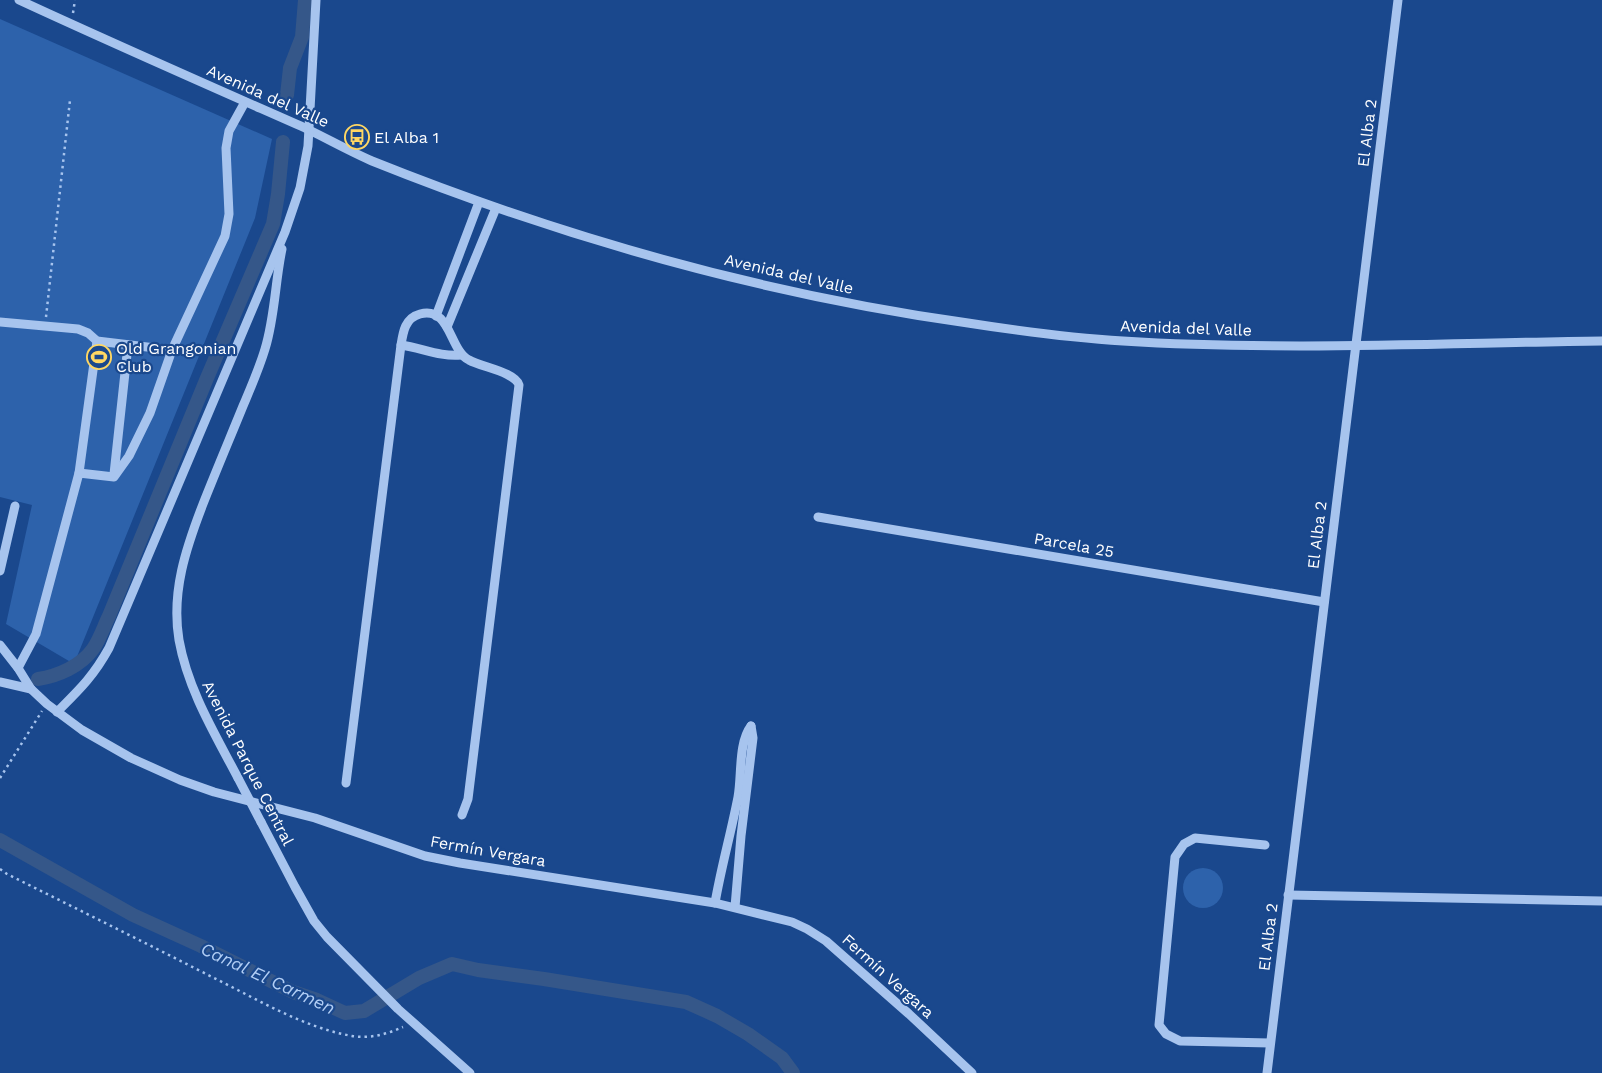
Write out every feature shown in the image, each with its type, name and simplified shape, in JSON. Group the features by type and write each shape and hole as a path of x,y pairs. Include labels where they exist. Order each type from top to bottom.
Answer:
{"street":[{"name":"Avenida del Valle","path":"19,0 309,130 367,159 496,208 668,262 830,300 931,318 1122,341 1234,346 1602,340"},
{"path":"57,712 97,670 108,648 286,232 303,176 309,130 316,0"},
{"name":"El Alba 2","path":"1266,1073 1398,0"},
{"path":"114,477 128,456 150,413 172,350 225,236 230,214 226,148 229,131 245,102"},
{"path":"436,316 480,202"},
{"path":"447,327 496,208"},
{"name":"Avenida Parque Central","path":"286,232 280,259 274,312 265,350 194,530 181,571 177,610 179,639 189,679 197,699 314,921 326,937 377,989 470,1073"},
{"path":"346,783 401,345 404,330 409,320 422,314 436,316 441,319 462,356"},
{"path":"0,322 78,329 88,333 98,341 172,350"},
{"path":"18,668 36,634 79,473 98,341"},
{"path":"114,477 128,344"},
{"path":"401,345 442,355 462,356 512,377 519,385 468,798 462,815"},
{"path":"79,473 114,477"},
{"path":"0,571 2,550 15,506"},
{"name":"Parcela 25","path":"818,517 1324,602"},
{"name":"Fermín Vergara","path":"0,645 31,689 57,712 108,746 180,780 214,792 315,818 425,856 735,907 792,922 808,929 826,941 909,1014 972,1073"},
{"path":"0,682 31,689"},
{"path":"715,904 738,795 744,740 751,726 753,738 741,836 735,907"},
{"path":"1265,845 1195,838 1184,844 1176,857 1159,1024 1166,1034 1180,1040 1270,1043"},
{"path":"1288,895 1602,901"}],"path":[{"path":"45,326 70,100"},
{"path":"0,778 47,704"},
{"path":"0,869 271,1006 317,1026 336,1032 368,1037 384,1035 412,1022"}],"shaded area":[{"name":"Old Grangonian Club","path":"0,19 272,139 255,218 74,664 6,624 32,505 0,497"},
{"path":"1203,868 1217,874 1223,888 1217,902 1203,908 1189,902 1183,888 1189,874"}],"waterway":[{"path":"287,95 290,68 302,37 305,0"},
{"path":"38,679 61,673 76,665 88,655 100,637 273,224 283,142"},
{"name":"Canal El Carmen","path":"0,840 133,915 201,946 293,992 317,1000 345,1013 364,1011 419,978 452,964 478,970 686,1002 717,1016 748,1034 782,1058 793,1073"}],"place":[{"name":"El Alba 1","path":"357,137"},
{"name":"Old Grangonian Club","path":"99,357"}]}
